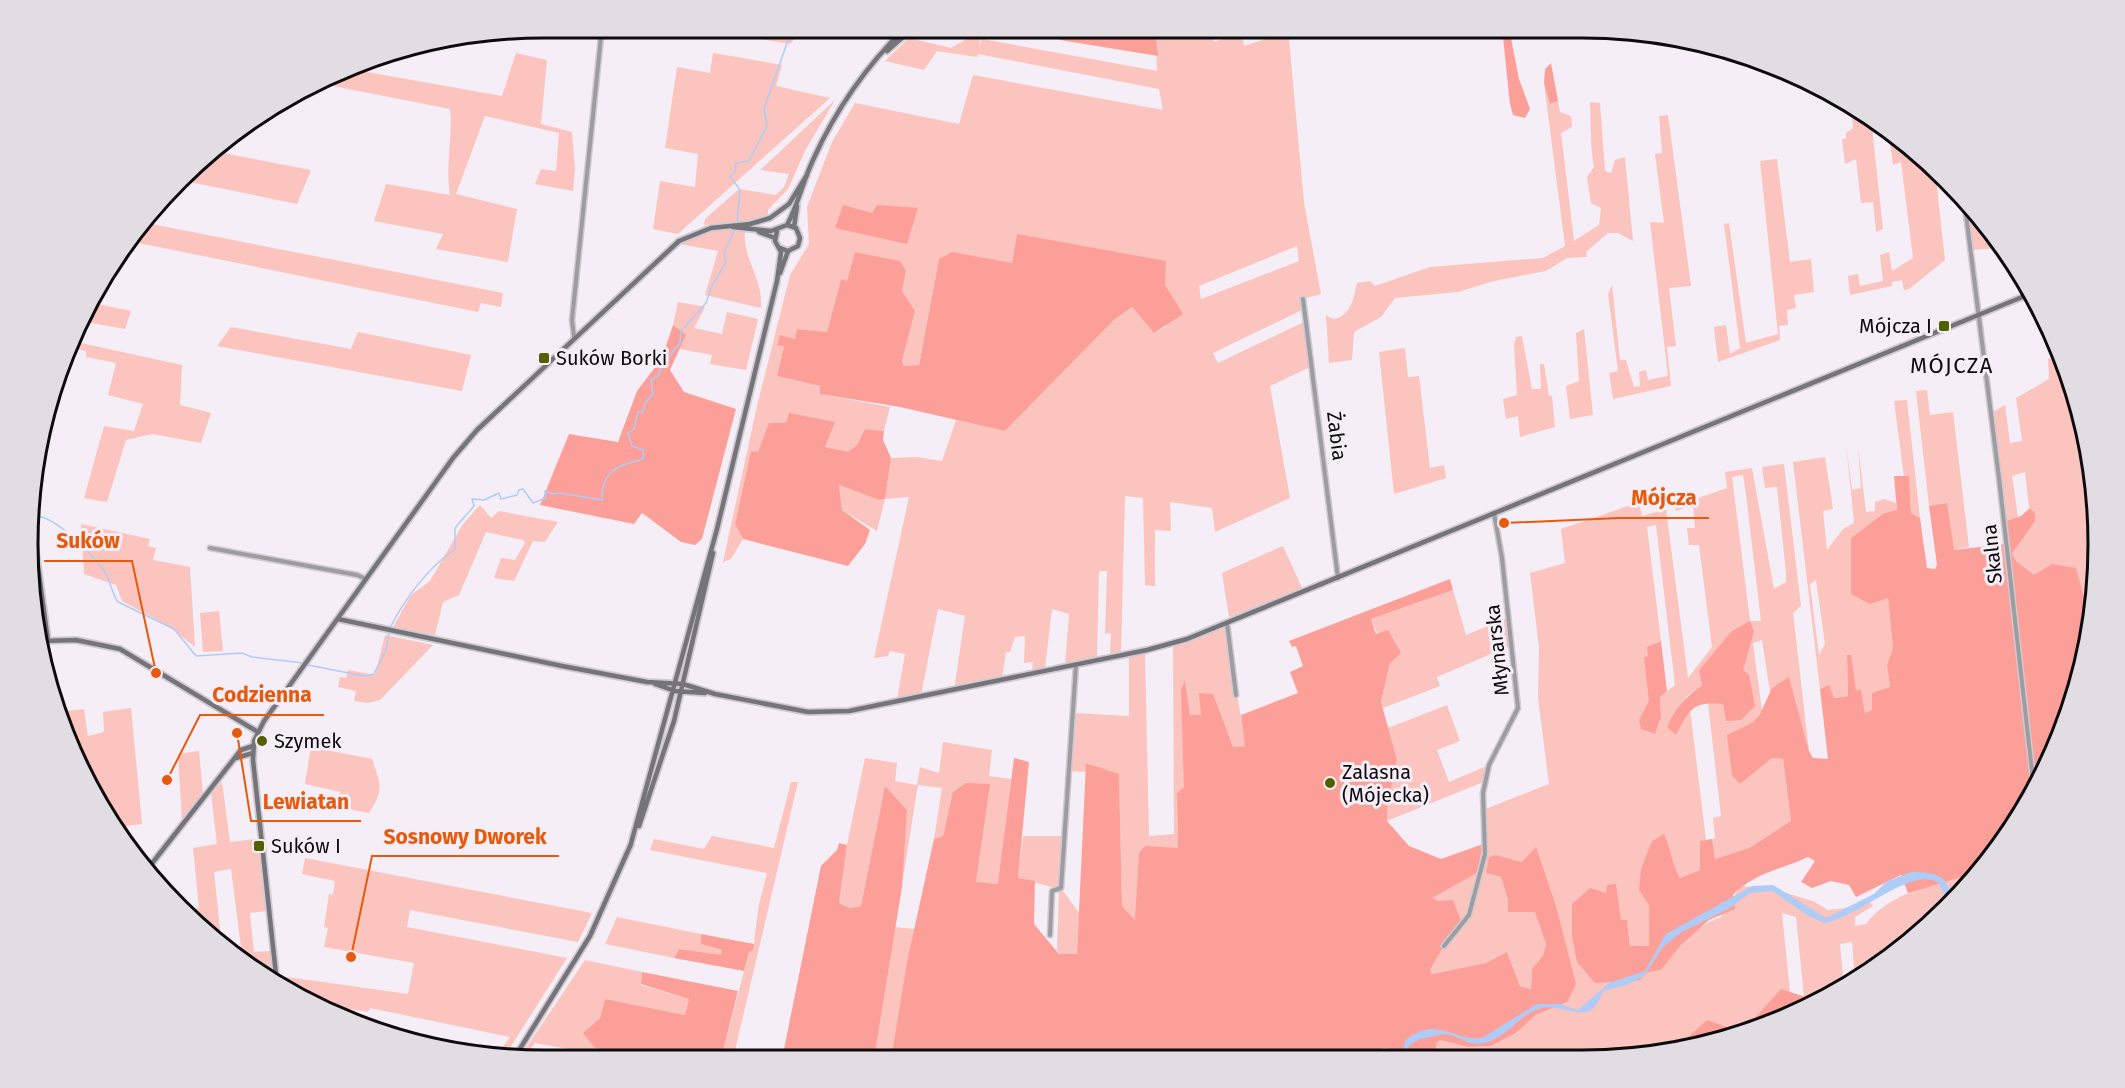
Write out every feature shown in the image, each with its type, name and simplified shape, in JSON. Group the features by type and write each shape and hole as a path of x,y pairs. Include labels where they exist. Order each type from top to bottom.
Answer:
{"street":[{"path":"574,337 572,320 601,38"},
{"path":"736,226 762,221 781,212 789,204 807,175 838,112 897,38"},
{"path":"881,57 902,38"},
{"path":"276,973 253,753 258,732 464,444 574,337 679,241 708,229 723,226 777,231 787,225 807,175"},
{"path":"794,226 800,194"},
{"name":"Skalna","path":"1966,215 2032,773"},
{"path":"780,248 788,250 796,248 800,241 800,233 794,226 787,225"},
{"path":"754,229 775,238 780,248 777,281"},
{"path":"775,238 777,231"},
{"path":"520,1049 590,936 654,788 683,684 717,530 777,281 788,250"},
{"path":"338,619 389,632 647,682 675,691 713,694 808,712 843,712 1163,647 1338,578 2023,297"},
{"name":"Żabia","path":"1303,299 1338,578"},
{"name":"Młynarska","path":"1444,946 1470,909 1485,854 1483,793 1489,765 1518,708 1503,570 1494,513"},
{"path":"630,847 675,691 717,530"},
{"path":"210,548 357,575 366,579"},
{"path":"41,594 44,621"},
{"path":"1226,622 1236,694"},
{"path":"47,641 76,640 120,649 258,732"},
{"path":"1050,935 1052,891 1061,888 1076,665"},
{"path":"647,682 683,684 713,694"},
{"path":"152,864 241,750 253,746"},
{"path":"236,758 253,753"}],"shaded area":[{"path":"755,38 795,38 790,44"},
{"path":"909,38 951,48 965,38 980,38 979,47 982,39 1157,71 1156,38 1213,38 1214,42 1225,38 1243,38 1244,46 1269,38 1289,38 1304,203 1321,294 1303,299 1304,309 1213,353 1218,363 1306,321 1312,366 1270,386 1290,498 1215,532 1212,508 1170,502 1171,531 1155,530 1155,586 1145,585 1143,498 1125,496 1121,653 1110,654 1111,633 1105,634 1107,571 1099,571 1097,658 1065,665 1069,614 1052,609 1045,668 1032,671 1033,662 1024,663 1025,636 1015,637 1010,652 1006,652 1002,678 954,690 965,616 938,609 921,695 897,699 905,654 890,651 888,656 874,658 909,497 885,499 891,458 917,457 942,461 956,420 1005,431 1114,320 1132,307 1154,333 1167,326 1017,234 1012,263 939,259 919,365 904,366 902,361 915,311 902,291 906,271 899,261 855,252 847,281 841,279 827,332 797,329 796,339 784,346 777,376 820,386 820,394 890,407 884,431 865,429 857,445 849,453 825,447 834,422 786,423 758,453 751,451 735,524 743,539 731,559 723,562 757,406 790,275 809,244 807,207 832,142 855,103 959,124 973,75 1163,110 1159,89 978,54 977,57 937,51 924,70 885,61","holes":["1297,246 1299,261 1201,299 1199,286"]},
{"path":"1057,38 1156,38 1158,56"},
{"path":"1503,38 1511,38 1519,79 1530,109 1525,118 1513,115"},
{"path":"516,53 547,60 541,124 572,132 575,169 573,191 535,184 541,169 556,171 559,133 485,116 456,194 517,209 508,262 436,249 443,234 374,221 386,184 450,195 448,173 450,109 330,85 362,71 502,96"},
{"path":"713,53 782,65 776,86 830,98 678,234 653,229 660,181 695,187 698,154 665,148 677,67 710,73"},
{"path":"1551,63 1558,101 1550,104 1544,83 1545,69"},
{"path":"1544,83 1550,103 1558,101 1560,112 1571,116 1572,127 1561,133 1574,241 1599,225 1601,208 1591,203 1587,177 1594,167 1590,102 1600,103 1605,171 1611,173 1615,160 1625,157 1633,241 1618,233 1608,233 1586,252 1587,257 1567,258 1546,271 1494,281 1458,292 1395,298 1381,317 1354,332 1352,360 1329,363 1326,315 1333,319 1348,310 1357,283 1370,281 1375,286 1430,267 1543,258 1565,246"},
{"path":"835,100 806,149 788,189 768,210 768,217 753,221 704,225 705,219 739,189 776,195 784,187 789,174 760,170"},
{"path":"1668,115 1691,286 1669,288 1676,346 1667,347 1671,386 1613,399 1609,373 1618,371 1608,294 1612,285 1620,360 1626,360 1634,387 1640,386 1639,372 1646,370 1648,380 1668,376 1650,222 1664,223 1655,154 1662,153 1659,116"},
{"path":"1852,117 1872,130 1883,229 1876,232 1873,202 1861,203 1856,159 1845,164 1842,139 1846,139 1846,133 1853,128"},
{"path":"1890,143 1937,184 1945,260 1909,289 1904,290 1902,280 1892,282 1892,286 1850,295 1848,276 1858,274 1860,286 1883,281 1880,255 1889,252 1892,271 1913,258 1901,162 1893,165"},
{"path":"223,153 311,170 297,204 190,182"},
{"path":"1777,159 1790,262 1811,259 1814,292 1794,295 1796,308 1787,310 1788,325 1779,326 1780,340 1718,362 1714,327 1726,325 1730,354 1740,348 1724,224 1729,223 1746,343 1778,334 1760,161"},
{"path":"843,205 872,213 877,205 918,208 907,244 835,228"},
{"path":"1966,215 1992,249 1970,250"},
{"path":"152,224 503,293 501,307 481,303 478,312 137,243"},
{"path":"711,230 745,231 747,250 759,288 761,308 705,295 718,251 680,244"},
{"path":"1017,234 1166,261 1165,285 1183,314 1154,333 1132,307 1114,320 1005,431 900,407 820,394 820,386 777,376 784,346 777,345 780,335 795,339 797,329 827,332 841,279 847,281 855,252 900,261 906,271 902,291 915,311 902,361 904,366 919,365 939,259 952,252 1012,263"},
{"path":"678,302 705,307 694,328 722,334 727,312 758,319 746,370 710,364 712,355 680,349 685,335 673,325"},
{"path":"98,304 131,311 125,329 89,323"},
{"path":"673,325 686,335 670,370 684,392 736,409 702,539 695,545 681,542 642,513 634,524 540,505 569,434 618,442 637,391 662,358"},
{"path":"231,327 351,349 358,332 471,355 462,391 217,346"},
{"path":"1584,329 1593,415 1570,419 1566,386 1579,381 1576,333"},
{"path":"1522,336 1532,389 1541,389 1540,364 1544,364 1549,396 1552,396 1555,427 1520,437 1518,416 1506,419 1503,399 1517,395 1514,345 1516,337"},
{"path":"79,343 182,365 180,405 211,413 201,443 152,434 126,440 107,502 84,498 104,426 134,431 143,404 108,395 116,363 86,357 86,351 77,349"},
{"path":"1405,348 1408,377 1419,376 1430,468 1444,465 1446,478 1394,494 1379,352"},
{"path":"2052,358 2061,381 2078,445 2083,478 2088,544 2083,610 2077,648 2034,576 2017,562 2012,554 2035,521 2035,513 2029,507 2025,472 2012,476 2018,517 2006,521 1993,412 2005,405 2010,443 2022,441 2016,398 2049,379 2048,359"},
{"path":"1927,390 1930,415 1953,412 1969,547 1953,550 1947,503 1929,506 1916,391"},
{"path":"1907,400 1920,518 1911,513 1909,477 1904,477 1894,401"},
{"path":"789,413 835,422 825,447 848,452 857,445 865,429 884,431 883,440 891,458 885,499 879,500 839,485 842,510 870,530 865,544 848,566 743,539 735,524 751,451 758,452 769,423 786,423"},
{"path":"1846,443 1852,490 1861,488 1858,446 1866,512 1875,511 1875,502 1884,499 1896,503 1897,510 1884,513 1851,538 1851,594 1888,598 1893,648 1887,665 1890,687 1872,710 1865,713 1861,690 1856,690 1847,656 1848,696 1834,698 1824,687 1820,689 1793,462 1825,457 1833,509 1823,511 1827,550 1843,529 1854,523","holes":["1816,580 1825,644 1819,655 1810,584"]},
{"path":"1784,464 1801,606 1793,613 1809,751 1789,678 1772,688 1770,692 1762,640 1753,643 1762,711 1752,723 1772,758 1783,759 1791,821 1749,848 1715,859 1712,839 1715,838 1713,818 1721,816 1708,703 1723,704 1726,721 1754,632 1714,653 1699,670 1702,685 1686,697 1668,727 1676,735 1690,709 1706,840 1700,841 1700,870 1680,878 1664,835 1652,841 1649,946 1630,946 1627,921 1621,920 1607,885 1607,893 1572,904 1648,972 1661,970 1694,932 1720,918 1741,886 1773,889 1813,901 1828,910 1847,908 1868,900 1873,906 1855,917 1855,926 1866,924 1876,913 1902,896 1932,884 1964,876 1915,925 1854,970 1852,942 1840,944 1843,977 1806,998 1804,997 1796,917 1782,913 1790,992 1781,990 1753,1021 1744,1024 1731,1028 1707,1021 1686,1040 1614,1049 1436,1050 1436,1044 1440,1040 1468,1047 1491,1046 1516,1033 1536,1015 1567,1002 1522,862 1496,855 1486,873 1501,877 1508,900 1536,912 1546,943 1543,955 1532,969 1531,989 1520,986 1507,952 1486,963 1432,974 1430,970 1461,921 1431,898 1477,873 1483,844 1486,842 1483,810 1549,784 1538,698 1539,648 1530,573 1565,563 1561,529 1631,505 1640,507 1642,516 1666,509 1688,678 1712,647 1699,545 1689,545 1687,528 1695,528 1693,505 1676,511 1675,506 1727,488 1725,472 1752,468 1774,589 1786,582 1786,573 1777,487 1765,488 1762,467","holes":["1743,475 1761,621 1750,621 1732,477","1656,525 1675,685 1660,697 1661,717 1644,657 1648,656 1655,643 1661,641 1647,527"]},
{"path":"1894,476 1909,476 1911,513 1920,518 1927,568 1935,569 1937,565 1929,506 1947,503 1954,550 2005,544 2006,521 2021,516 2030,508 2035,513 2035,521 2012,554 2017,562 2034,575 2052,564 2076,568 2084,598 2078,643 2061,707 2049,738 2020,797 1983,852 1963,876 1908,893 1901,875 1856,897 1849,885 1831,881 1812,888 1801,882 1815,861 1808,857 1750,881 1733,895 1735,909 1709,920 1681,945 1661,970 1648,972 1640,980 1595,983 1577,962 1572,936 1572,904 1590,888 1606,893 1607,885 1616,884 1621,920 1627,920 1630,946 1649,946 1649,905 1639,890 1641,869 1652,841 1664,834 1680,878 1700,870 1700,841 1712,839 1715,859 1749,848 1791,821 1783,759 1772,758 1740,784 1732,775 1727,735 1752,723 1760,714 1772,688 1789,677 1809,751 1813,758 1828,759 1820,689 1829,685 1834,698 1848,696 1847,655 1851,655 1856,690 1861,690 1865,713 1872,710 1872,693 1890,687 1887,665 1893,648 1888,598 1870,604 1851,594 1851,538 1884,513 1897,510"},
{"path":"839,485 879,500 885,499 877,531 842,510"},
{"path":"480,505 491,518 499,511 558,522 545,542 533,541 514,581 494,578 501,558 515,560 525,543 523,540 486,532 459,595 443,602 435,635 392,629 411,595 430,581 463,524"},
{"path":"81,524 150,539 148,546 156,548 153,560 190,567 195,647 170,627 122,601 116,585 84,574"},
{"path":"1283,546 1303,590 1229,617 1222,573"},
{"path":"1450,579 1453,590 1371,619 1376,634 1388,630 1401,653 1390,663 1381,702 1397,760 1387,806 1387,821 1409,846 1441,859 1483,844 1477,873 1432,898 1438,901 1453,900 1461,921 1430,970 1432,974 1486,963 1507,952 1520,986 1531,989 1532,969 1543,955 1546,944 1535,912 1508,912 1508,900 1501,877 1486,873 1489,857 1496,855 1522,862 1536,847 1556,906 1576,984 1567,1002 1536,1015 1516,1033 1491,1046 1468,1047 1440,1040 1436,1044 1436,1050 1388,1050 1387,1048 1375,1050 892,1050 908,957 934,839 943,836 953,792 966,783 990,784 976,882 998,884 1014,758 1029,762 1018,878 1035,881 1034,924 1059,954 1077,954 1086,763 1119,774 1122,906 1135,920 1139,853 1145,846 1178,848 1177,793 1184,787 1181,689 1185,681 1190,715 1201,715 1199,693 1213,694 1233,747 1245,746 1241,715 1298,693 1290,672 1303,666 1296,646 1292,647 1289,641"},
{"path":"1453,590 1466,635 1509,617 1512,645 1437,677 1440,686 1383,708 1381,702 1390,663 1371,619"},
{"path":"219,611 223,651 203,652 200,613"},
{"path":"1750,621 1754,632 1743,670 1749,675 1755,706 1741,720 1726,721 1723,704 1712,703 1698,706 1689,713 1676,735 1667,727 1682,703 1702,685 1699,670 1732,631"},
{"path":"1225,626 1246,746 1233,747 1224,725 1201,716 1190,715 1185,682 1184,787 1177,793 1178,848 1161,849 1155,846 1135,920 1122,906 1119,775 1087,763 1086,772 1069,771 1073,713 1129,716 1129,657 1145,653 1149,836 1174,834 1173,646"},
{"path":"385,635 433,645 380,700 368,703 354,701 356,691 338,687 340,677 346,678 348,670 375,675"},
{"path":"1661,641 1667,691 1660,697 1661,717 1655,734 1641,729 1639,720 1649,701 1644,657 1648,656 1647,647"},
{"path":"1447,705 1460,741 1437,750 1449,782 1489,765 1486,781 1387,821 1387,806 1397,760 1388,728"},
{"path":"131,708 142,824 123,825 90,768 66,711 84,709 88,736 104,732 103,712"},
{"path":"943,742 992,750 989,776 1011,779 999,884 976,883 982,838 954,792 943,836 934,839 942,788 918,785 901,890 907,810 885,787 861,906 850,908 839,903 847,845 865,758 897,763 895,781 917,785 920,767 939,773"},
{"path":"311,747 372,759 380,787 369,813 338,807 340,792 305,784"},
{"path":"199,751 203,794 182,821 178,754"},
{"path":"222,782 230,842 257,839 266,911 250,913 254,952 270,951 273,971 241,950 231,869 214,872 220,933 193,909 199,908 193,848 217,844 211,793"},
{"path":"791,782 798,782 735,1050 723,1050 749,952 753,949 759,904 767,873 650,850 654,839 704,849 712,836 774,848"},
{"path":"885,786 907,810 902,887 875,1050 784,1050 821,866 837,850 839,843 847,845 839,903 850,908 861,906"},
{"path":"1023,836 1065,836 1061,888 1079,913 1077,954 1060,954 1057,951 1059,889 1018,878"},
{"path":"305,858 592,913 578,942 410,910 407,927 567,958 509,1049 502,1048 510,1037 370,1008 368,1012 341,1008 280,976 408,994 414,963 324,947 328,928 324,927 329,894 333,895 335,881 302,874"},
{"path":"617,917 701,934 701,944 722,950 721,956 679,949 674,958 605,944"},
{"path":"895,927 914,929 893,1050 875,1050"},
{"path":"701,934 754,944 753,950 749,952 744,971 674,958 679,949 721,955 722,950 701,944"},
{"path":"585,960 642,972 641,985 689,999 685,1015 605,999 600,1018 584,1033 595,1048 605,1050 573,1050 535,1043 530,1050 525,1049"},
{"path":"642,972 738,991 723,1050 605,1050 595,1048 583,1033 600,1018 605,999 685,1015 689,999 641,984"},
{"path":"1781,989 1806,997 1775,1012 1752,1021"},
{"path":"1707,1020 1730,1028 1712,1033 1685,1040"}],"water":[{"path":"1911,872 1934,874 1944,880 1949,891 1945,896 1938,882 1926,879 1912,881 1838,919 1824,923 1807,915 1772,891 1750,893 1730,908 1682,932 1663,947 1644,976 1627,985 1603,991 1598,1003 1592,1009 1577,1012 1551,1007 1542,1008 1527,1015 1500,1036 1484,1043 1468,1042 1441,1034 1420,1039 1407,1050 1403,1050 1405,1041 1416,1033 1426,1030 1444,1030 1462,1036 1482,1038 1537,1004 1560,1004 1578,1010 1609,983 1645,971 1666,934 1752,886 1773,885 1826,918 1874,894 1886,882"}],"waterway":[{"path":"737,223 740,190 730,176 735,172 736,163 749,161 767,126 764,109 787,43 791,38"},
{"path":"390,628 418,584 455,549 455,528 474,506 472,499 484,500 499,493 501,499 517,495 519,490 523,489 533,503 546,498 545,491 602,500 608,475 619,467 643,459 643,450 632,446 628,433 634,429 638,412 643,412 645,403 653,394 651,380 658,376 663,364 680,343 681,331 706,303 712,286 726,262 724,253 735,228"},
{"path":"39,517 61,528 90,554 103,569 118,602 174,629 196,656 242,653 252,657 303,663"},
{"path":"308,665 364,676 374,674 386,650 389,633"}],"place":[{"name":"Mójcza I","path":"1944,326"},
{"name":"Suków Borki","path":"544,358"},
{"name":"Mójcza","path":"1504,523"},
{"name":"Suków","path":"156,673"},
{"name":"Lewiatan","path":"237,733"},
{"name":"Szymek","path":"262,741"},
{"name":"Codzienna","path":"167,780"},
{"name":"Zalasna (Mójecka)","path":"1330,783"},
{"name":"Suków I","path":"259,846"},
{"name":"Sosnowy Dworek","path":"351,957"}],"district":[{"name":"MÓJCZA","path":"1952,365"}]}
